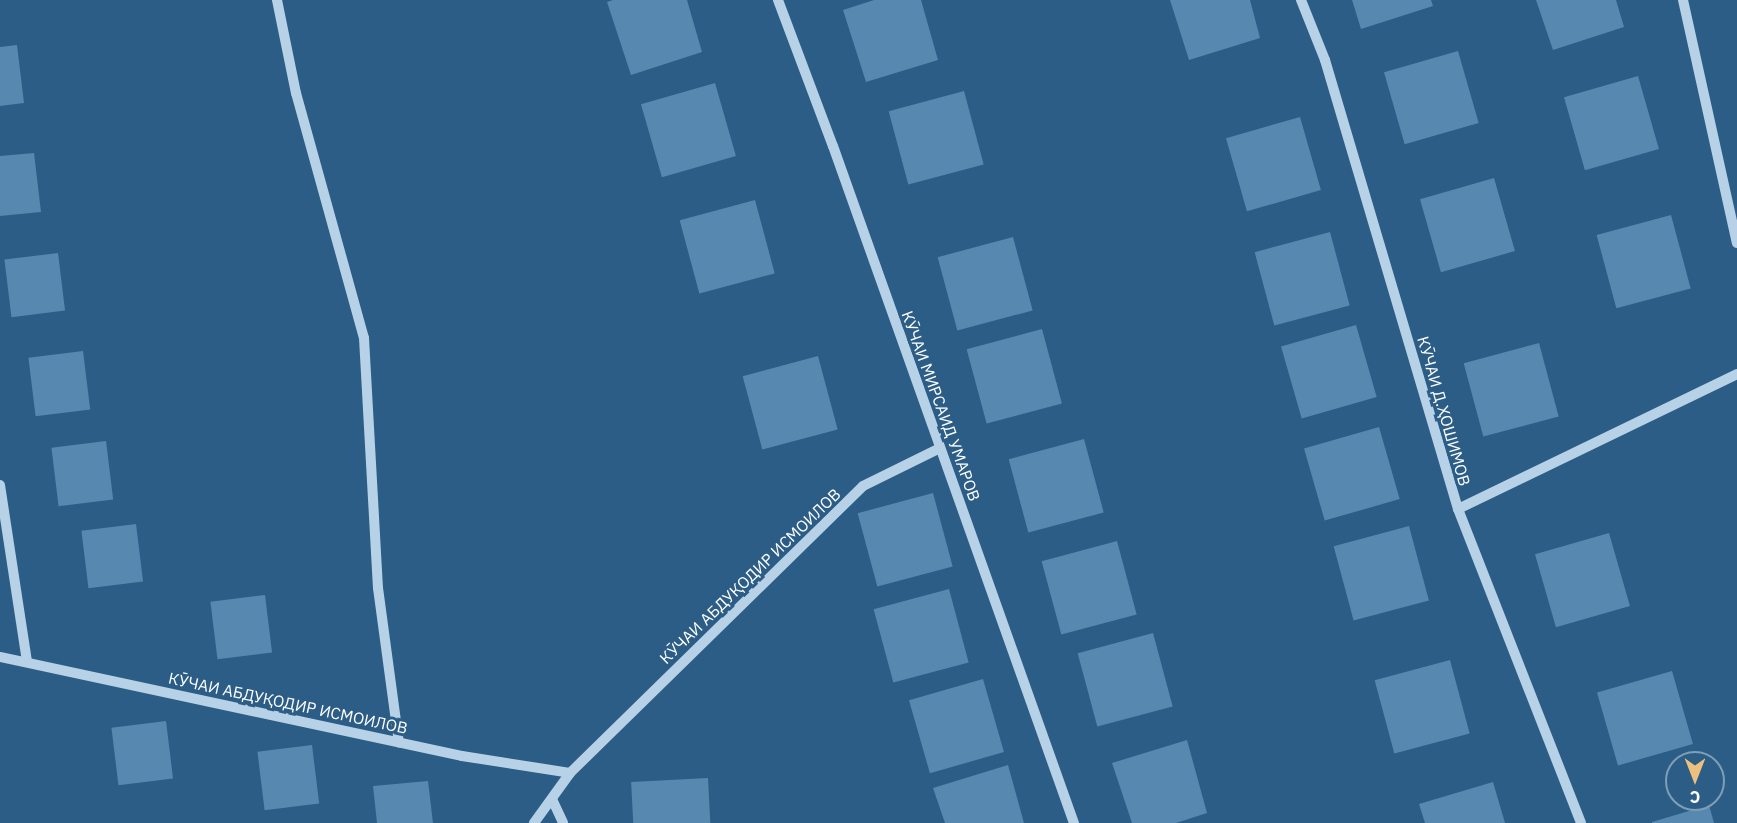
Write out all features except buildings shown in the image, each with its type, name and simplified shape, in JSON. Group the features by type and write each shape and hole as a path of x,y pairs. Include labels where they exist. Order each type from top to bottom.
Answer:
{"street":[{"path":"277,0 296,93 364,338 378,588 399,742"},
{"name":"КӮЧАИ МИРСАИД УМАРОВ","path":"778,0 833,146 1074,823"},
{"name":"КӮЧАИ Д.ҲОШИМОВ","path":"1301,0 1325,60 1458,509 1581,823"},
{"path":"1683,0 1737,243"},
{"path":"1458,509 1737,374"},
{"name":"КӮЧАИ АБДУҚОДИР ИСМОИЛОВ","path":"534,823 570,774 863,486 940,448"},
{"path":"0,485 27,662"},
{"name":"КӮЧАИ АБДУҚОДИР ИСМОИЛОВ","path":"0,657 399,742 570,774"},
{"path":"552,799 563,823"}]}
